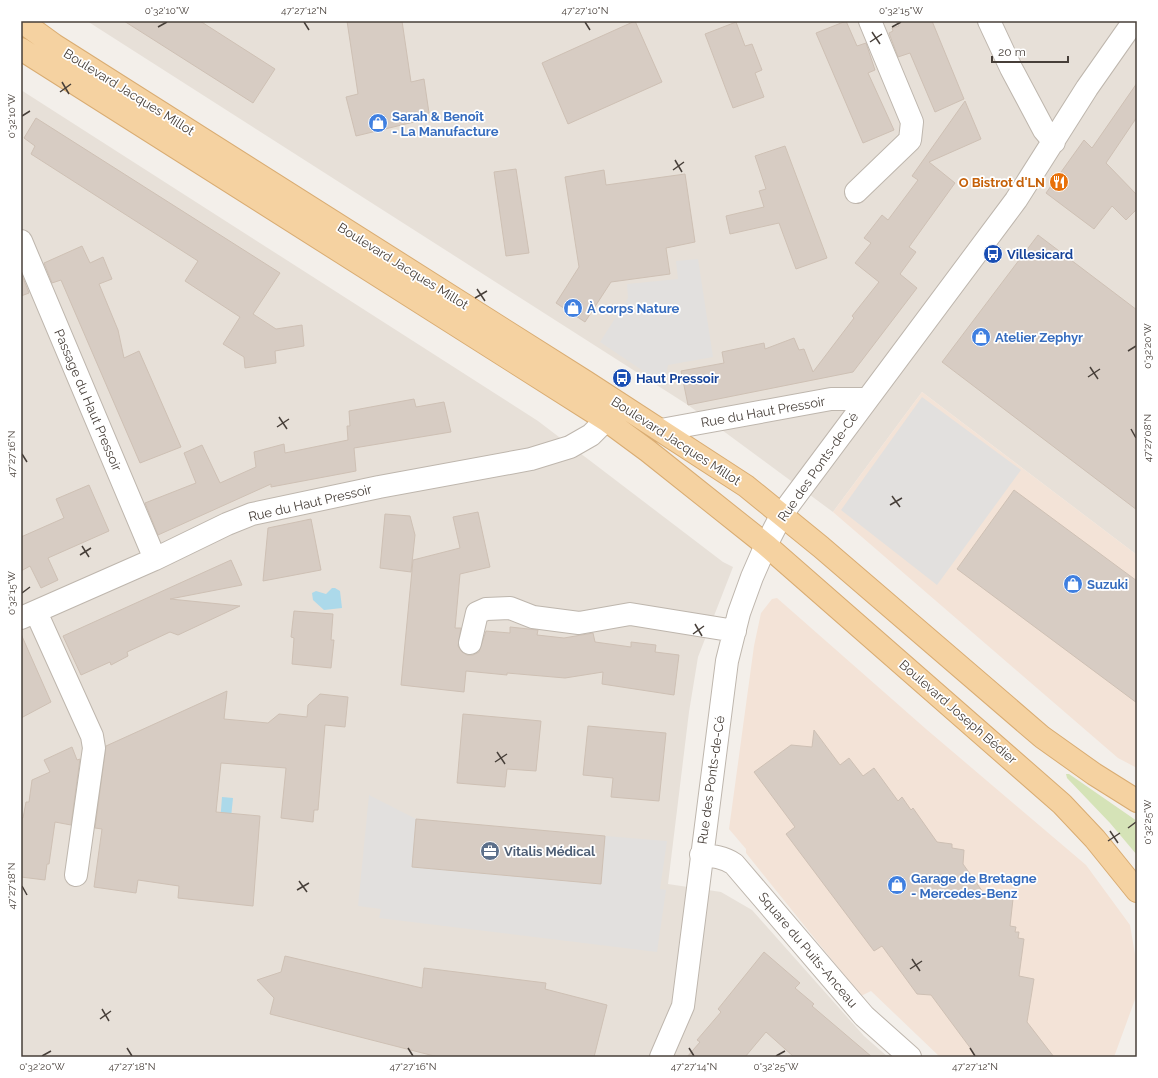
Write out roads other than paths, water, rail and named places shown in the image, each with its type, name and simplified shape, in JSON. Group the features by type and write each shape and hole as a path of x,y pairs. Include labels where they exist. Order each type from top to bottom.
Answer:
{"main road":[{"name":"Boulevard Jacques Millot","path":"21,21 54,45 661,430 746,486 782,514"},
{"name":"Boulevard Jacques Millot","path":"21,49 606,420 648,451 766,545"},
{"path":"782,514 1042,736 1094,774 1137,801"},
{"name":"Boulevard Joseph Bédier","path":"766,545 1062,804 1095,839 1137,891"}],"street":[{"path":"856,192 910,140 912,122 870,21"},
{"path":"989,21 1010,68 1044,130 1054,142"},
{"name":"Rue des Ponts-de-Cé","path":"661,1057 683,1006 701,855 727,661 752,577 766,545 782,514 866,400 900,358 1012,205 1054,142 1087,88 1134,21"},
{"name":"Passage du Haut Pressoir","path":"21,241 155,559"},
{"name":"Rue du Haut Pressoir","path":"661,430 831,399 866,400"},
{"name":"Rue du Haut Pressoir","path":"29,615 155,559 226,524 252,514 379,487 538,457 570,447 591,435 606,420"},
{"path":"470,643 477,613 486,609 510,608 533,617 579,623 630,614 735,630"},
{"path":"29,615 92,736 94,748 76,875"},
{"name":"Square du Puits-Anceau","path":"701,855 715,856 728,860 734,864 864,1016 910,1057"}],"water":[{"path":"332,588 340,591 342,608 324,610 313,600 312,593 316,591 326,594"},
{"path":"222,797 233,798 229,837 219,836"}],"place":[{"name":"Sarah & Benoît - La Manufacture","path":"378,123"},
{"name":"O Bistrot d'LN","path":"1059,182"},
{"name":"Villesicard","path":"993,254"},
{"name":"À corps Nature","path":"573,308"},
{"name":"Atelier Zephyr","path":"981,337"},
{"name":"Haut Pressoir","path":"622,378"},
{"name":"Suzuki","path":"1073,584"},
{"name":"Vitalis Médical","path":"490,851"},
{"name":"Garage de Bretagne - Mercedes-Benz","path":"897,885"}]}
